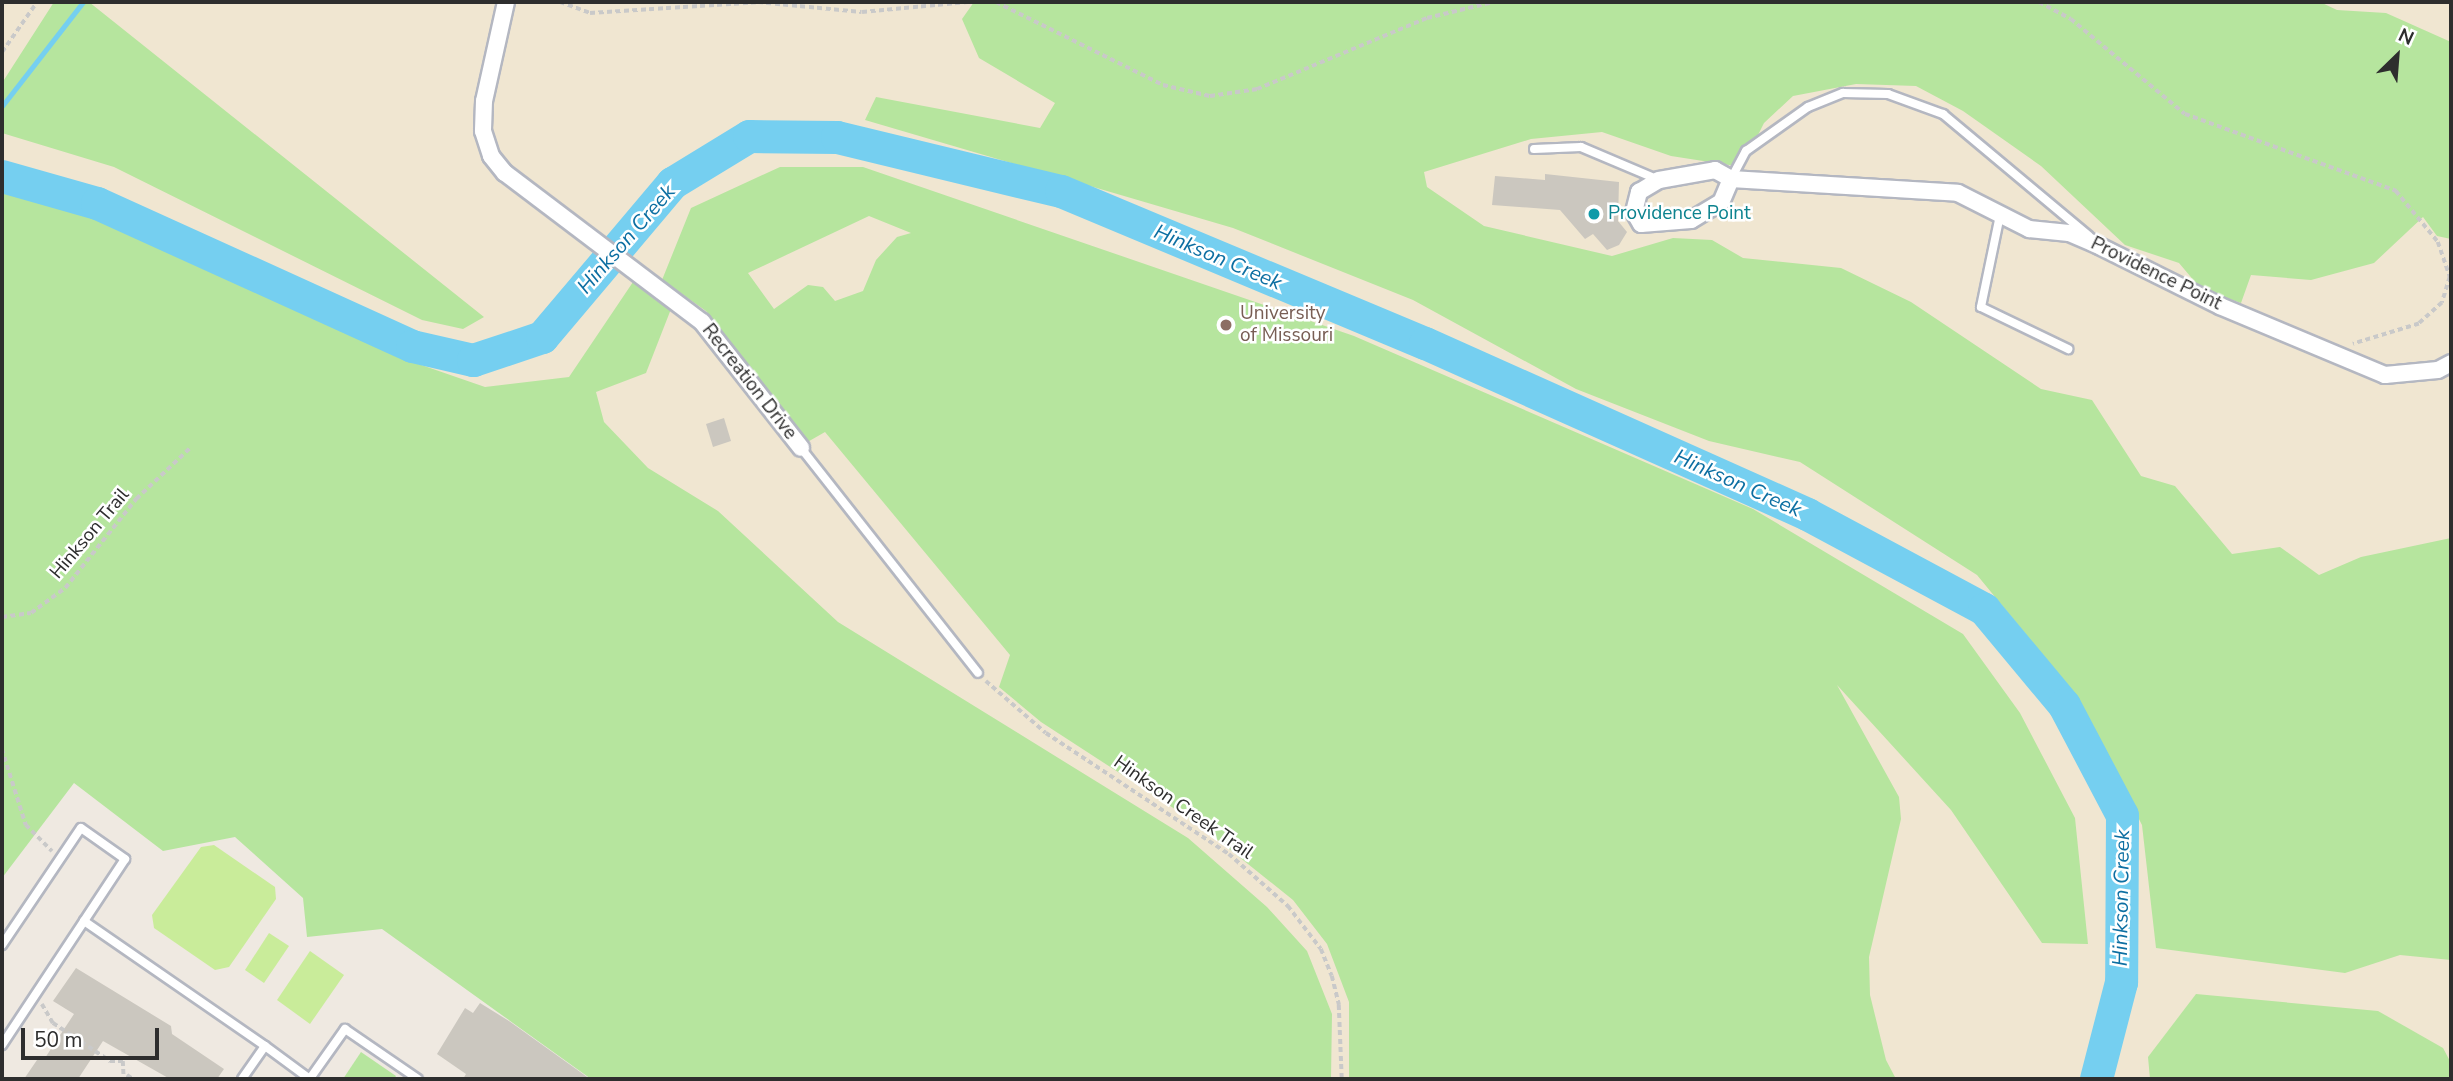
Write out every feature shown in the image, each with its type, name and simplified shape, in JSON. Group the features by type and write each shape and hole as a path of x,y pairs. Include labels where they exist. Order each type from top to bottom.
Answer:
{"street":[{"name":"Recreation Drive","path":"506,2 488,70 483,131 491,156 505,173 680,302 717,339 801,448"},
{"name":"Providence Point","path":"1660,180 1714,170 1731,179 1958,193 2001,212 2029,229 2069,233 2220,306 2385,375 2438,370 2451,363"},
{"path":"1660,180 1640,191 1635,202 1641,224 1691,220 1721,202 1731,179"}],"lane":[{"path":"1731,179 1746,150 1808,107 1843,93 1888,94 1943,114 2003,158 2099,246"},
{"path":"1534,149 1581,147 1660,180"},
{"path":"2001,212 1981,307 2068,349"},
{"path":"801,448 978,673"},
{"path":"2,945 81,828 125,859 2,1045"},
{"path":"84,922 311,1078 345,1029 418,1079"},
{"path":"242,1079 265,1046"}],"path":[{"path":"2,52 37,2"},
{"path":"560,2 590,13 758,2 862,12 968,2"},
{"path":"996,2 1163,85 1210,96 1257,89 1427,18 1493,2"},
{"path":"2039,2 2071,19 2185,114 2396,191 2430,232 2450,277 2442,303 2419,324 2330,351"},
{"name":"Hinkson Trail","path":"2,617 31,613 55,597 136,499 190,448"},
{"name":"Hinkson Creek Trail","path":"978,673 1015,710 1194,828 1288,906 1321,949 1332,976 1342,1079"},
{"path":"2,749 26,825 60,860"},
{"path":"33,998 48,1008 53,1023 110,1061 123,1061"},
{"path":"127,1056 123,1061 126,1077 133,1079"}],"shaded area":[{"name":"University of Missouri","path":"2,2 2451,2 2451,1079 628,1079 2,648"}],"green space":[{"path":"54,2 89,2 484,317 463,329 422,320 114,167 2,133 2,83"},
{"path":"974,2 2320,2 2337,10 2386,13 2451,42 2451,239 2437,236 2423,217 2374,263 2311,280 2251,275 2241,303 2201,289 2179,263 2125,245 2041,166 1963,111 1916,86 1856,84 1793,96 1764,123 1742,167 1671,156 1602,132 1531,139 1424,172 1427,187 1484,226 1612,256 1673,238 1712,240 1743,258 1841,268 1911,302 2041,389 2092,400 2141,476 2175,486 2232,554 2280,547 2319,575 2361,557 2451,538 2451,960 2400,955 2345,973 2156,948 2142,825 2074,693 1977,575 1800,462 1709,441 1576,389 1413,300 1233,228 865,120 876,97 1040,128 1055,103 979,58 962,19"},
{"path":"780,167 863,167 1354,336 1753,509 1963,634 2020,713 2075,818 2088,944 2042,943 1951,810 1837,685 1899,797 1901,819 1869,957 1870,995 1886,1060 1896,1079 1349,1079 1349,1002 1327,944 1293,900 1198,824 1041,722 999,687 1010,655 825,432 804,444 706,311 662,280 691,208","holes":["869,216 911,233 897,237 876,260 863,291 835,301 823,287 808,285 774,309 748,273"]},
{"path":"2,186 86,213 404,359 485,387 569,377 633,282 671,309 646,373 596,392 604,422 648,468 718,511 838,622 1188,838 1267,907 1307,951 1332,1014 1331,1079 591,1079 382,929 307,937 303,898 235,837 163,851 74,783 2,878"},
{"path":"214,845 275,887 276,899 229,967 215,970 154,928 152,915 201,847"},
{"path":"269,933 289,946 264,983 245,970"},
{"path":"310,951 344,975 310,1024 277,1000"},
{"path":"2196,994 2378,1011 2443,1048 2451,1063 2451,1079 2150,1079 2148,1057"},
{"path":"361,1052 396,1076 394,1079 343,1079"}],"building":[{"name":"Providence Point","path":"1545,174 1619,182 1618,221 1627,232 1619,245 1607,250 1593,234 1585,239 1560,210 1492,205 1495,176 1545,180"},
{"path":"724,418 731,441 713,447 706,424"},
{"path":"76,968 171,1026 172,1034 224,1069 217,1079 170,1079 103,1041 78,1079 24,1079 37,1060 45,1058 74,1014 53,1001"},
{"path":"480,1003 590,1079 463,1079 466,1074 437,1054 465,1008 473,1013"}],"waterway":[{"path":"2,106 83,2"},
{"name":"Hinkson Creek","path":"2,176 97,203 412,346 473,360 542,337 672,183 749,136 837,137 1061,191 1425,343 1807,514 1984,609 2064,705 2122,815 2121,982 2096,1079"}],"place":[{"name":"Providence Point","path":"1594,214"},
{"name":"University of Missouri","path":"1226,325"}]}
